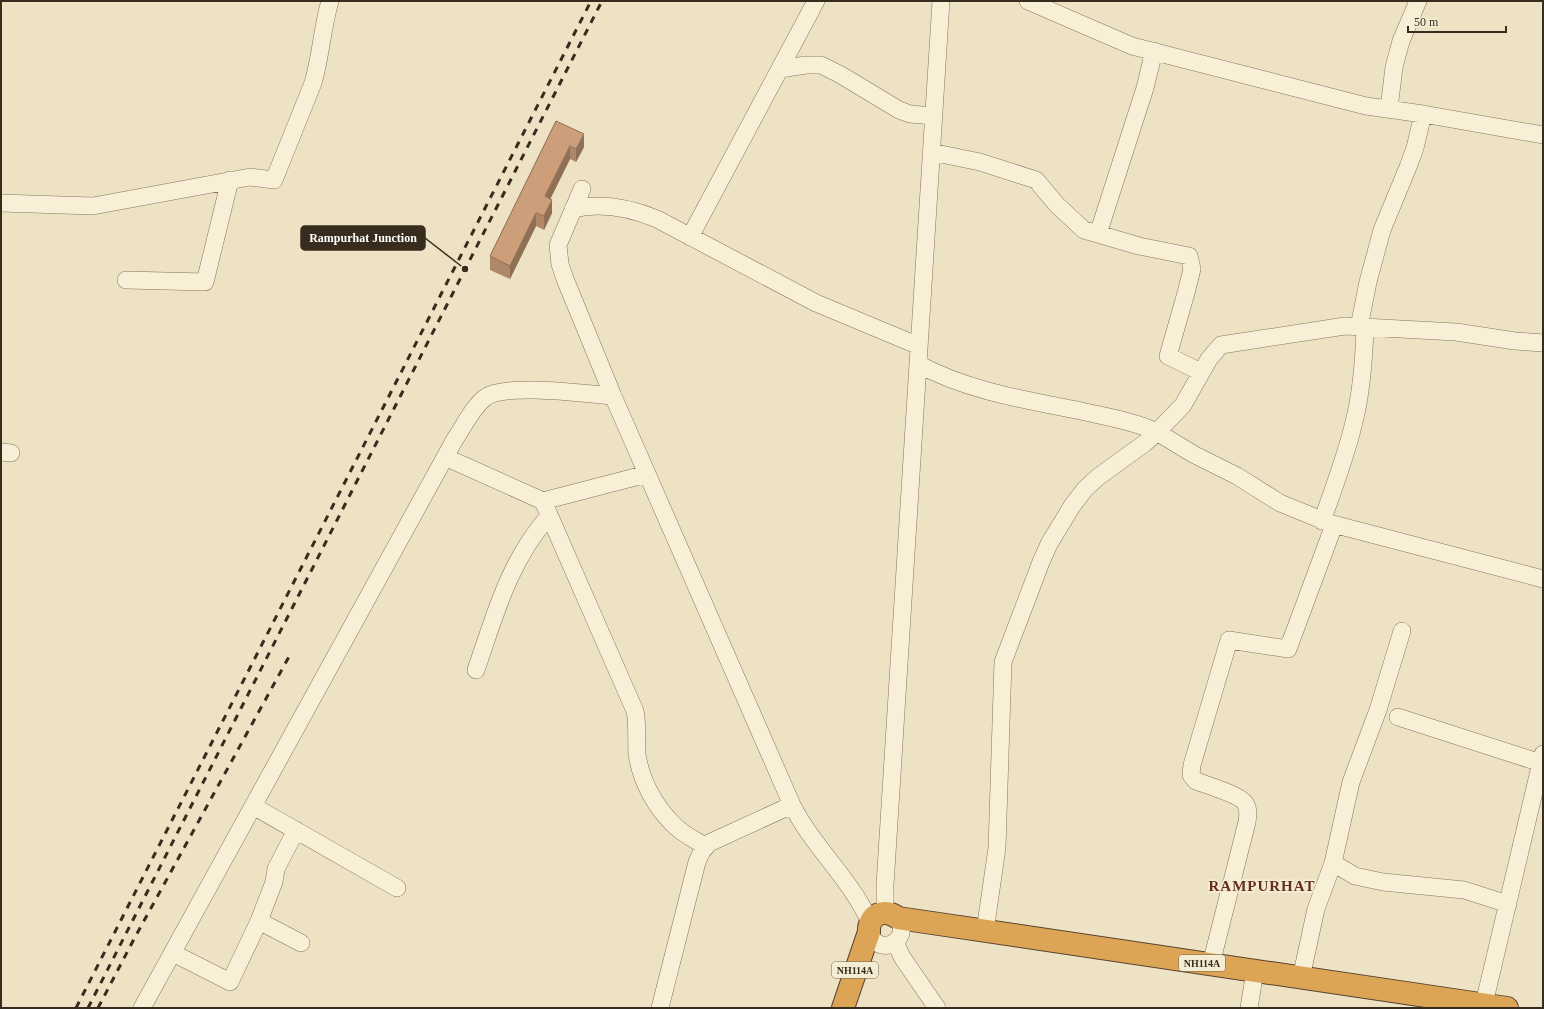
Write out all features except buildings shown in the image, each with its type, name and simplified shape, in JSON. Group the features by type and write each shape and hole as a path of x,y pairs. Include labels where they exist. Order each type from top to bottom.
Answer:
{"highway":[{"name":"NH114A","path":"843,1008 881,921 985,931 1483,1006 1507,1008"}],"street":[{"path":"1,203 93,206 250,177 274,180 318,69 323,31 330,1"},
{"path":"690,237 816,1"},
{"path":"582,189 558,245 560,264 613,396 792,805 808,832 854,893 881,921 902,928 901,933 895,942 890,945 879,944 871,938 881,921 886,905 886,885 941,1"},
{"path":"1028,1 1132,46 1366,106 1423,114 1543,136"},
{"path":"1389,109 1394,67 1399,48 1418,1"},
{"path":"1098,234 1145,88 1154,51"},
{"path":"780,69 806,65 821,65 841,75 900,110 910,114 934,116"},
{"path":"1211,964 1248,813 1246,804 1239,798 1196,781 1191,775 1192,765 1228,640 1288,649 1328,523 1340,472 1355,420 1362,374 1362,327 1366,289 1381,236 1415,148 1423,114"},
{"path":"931,152 980,162 1036,180 1057,205 1084,230 1139,246 1189,256 1192,268 1168,356 1201,372"},
{"path":"126,280 205,282 230,180"},
{"path":"573,210 594,206 606,206 637,211 657,219 816,303 919,346"},
{"path":"985,931 997,848 1003,662 1049,544 1072,506 1085,489 1098,477 1145,443 1183,405 1209,359 1221,346 1345,326 1456,332 1515,341 1543,343"},
{"path":"918,364 938,374 962,383 1028,400 1134,423 1157,432 1193,454 1237,476 1280,503 1328,523 1543,579"},
{"path":"142,1008 455,438 476,408 487,396 493,393 518,390 613,396"},
{"path":"445,457 546,509 635,711 637,722 636,743 638,758 641,771 650,793 662,812 676,828 706,847"},
{"path":"546,509 647,474"},
{"path":"476,670 505,586 524,549 539,528 546,509"},
{"path":"1301,978 1316,909 1333,863 1351,782 1378,710 1402,631"},
{"path":"1398,717 1542,759 1483,1006"},
{"path":"660,1008 697,862 702,851 709,843 792,805"},
{"path":"253,806 397,888"},
{"path":"173,953 230,982 259,921 274,882 276,869 296,830"},
{"path":"1333,863 1355,876 1397,884 1464,890 1508,904"},
{"path":"259,921 301,943"},
{"path":"895,942 902,957 937,1008"},
{"path":"1249,1008 1255,971"}],"railway":[{"path":"76,1008 591,1"},
{"path":"88,1008 602,1"},
{"path":"98,1008 134,939 291,653"}],"place":[{"name":"Rampurhat Junction","path":"465,269"}],"district":[{"name":"RAMPURHAT","path":"1262,886"}]}
